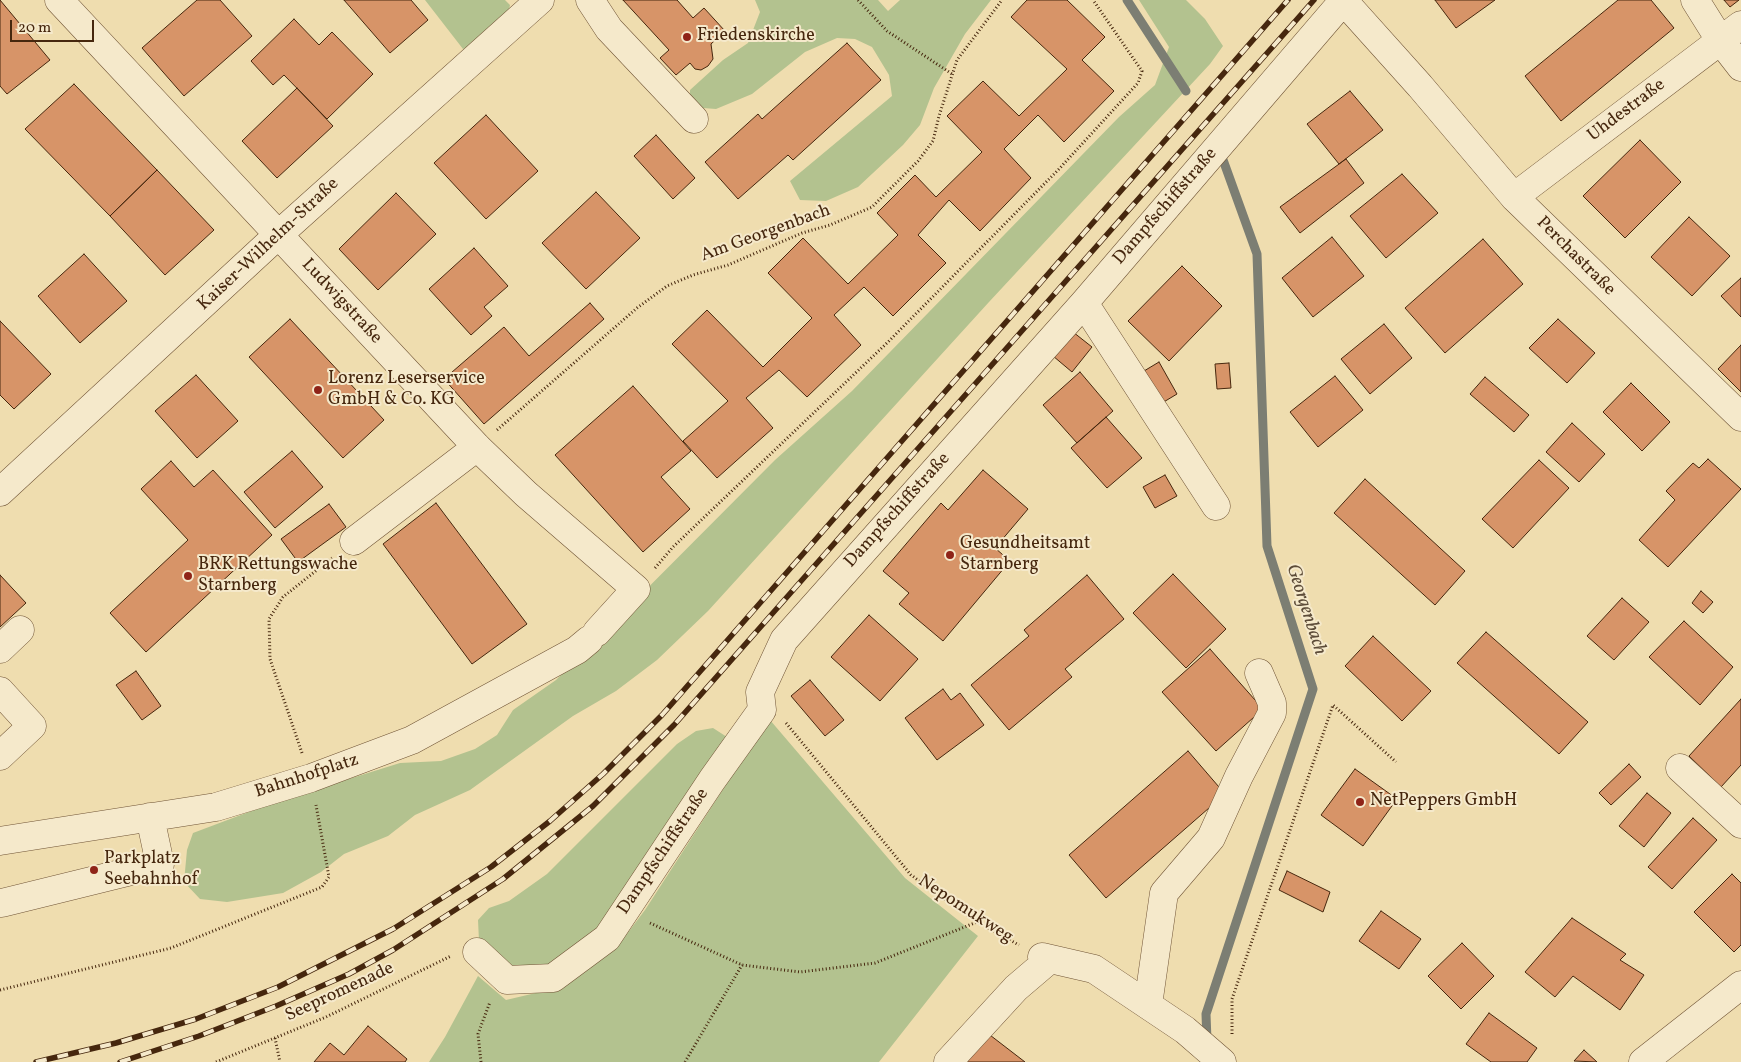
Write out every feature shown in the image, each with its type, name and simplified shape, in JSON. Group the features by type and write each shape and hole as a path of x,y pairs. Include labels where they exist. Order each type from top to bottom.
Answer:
{"street":[{"name":"Ludwigstraße","path":"59,0 477,447 526,494 644,580"},
{"name":"Kaiser-Wilhelm-Straße","path":"0,492 278,235 540,0"},
{"path":"590,0 609,29 694,119"},
{"path":"1695,0 1730,33 1741,67"},
{"name":"Perchastraße","path":"1351,3 1514,197 1650,331 1741,417"},
{"name":"Dampfschiffstraße","path":"507,980 553,978 607,938 712,780 762,710 760,692 784,640 1351,3"},
{"name":"Uhdestraße","path":"1514,197 1730,33"},
{"path":"1084,303 1216,506"},
{"path":"354,541 477,447"},
{"name":"Bahnhofplatz","path":"0,841 216,807 311,778 412,740 577,650 593,636 644,580"},
{"path":"0,649 20,630"},
{"path":"1148,1005 1164,892 1211,838 1239,776 1272,713 1272,703 1259,673"},
{"path":"0,691 32,726 0,756"},
{"path":"1680,768 1741,824"},
{"path":"1,899 160,864 150,817"},
{"path":"477,952 507,980"},
{"path":"948,1062 1046,958 1094,970 1185,1030 1221,1061"},
{"path":"1643,1062 1741,985"}],"path":[{"path":"858,0 888,31 952,74"},
{"name":"Am Georgenbach","path":"477,447 636,308 667,286 693,275 728,265 802,233 830,225 872,207 918,162 933,141 957,60 1002,0"},
{"path":"644,580 673,547 895,335 1059,169 1138,83 1142,72 1093,0"},
{"path":"0,990 171,948 322,887 329,877 311,778 270,659 269,619 283,597 354,541"},
{"name":"Nepomukweg","path":"760,692 911,875 977,922 1046,958"},
{"path":"1232,1035 1232,999 1332,705 1396,762"},
{"path":"624,911 742,965 800,972 875,963 977,922"},
{"name":"Seepromenade","path":"216,1062 326,1017 448,956 477,952"},
{"path":"685,1062 742,965"},
{"path":"481,1062 478,1034 486,1007 507,980"},
{"path":"275,1038 280,1062"}],"green space":[{"path":"425,0 505,0 510,5 506,24 486,40 463,49"},
{"path":"755,0 878,0 888,11 900,0 991,0 965,34 934,88 920,125 903,145 858,187 826,201 800,200 790,181 892,96 889,75 872,47 855,39 837,38 805,52 752,94 716,109 690,107 690,90 723,60 748,43 760,12"},
{"path":"1139,0 1186,0 1205,19 1223,46 1210,64 989,302 708,611 657,660 616,691 573,716 470,790 415,815 388,836 344,854 321,872 283,893 227,902 200,899 184,882 187,850 193,833 278,801 400,763 441,761 475,749 497,735 513,710 556,680 775,460 852,391 1119,117 1155,85 1169,47"},
{"path":"770,720 905,878 978,936 879,1062 429,1062 445,1037 478,976 506,1000 557,988 617,947 645,910 764,726"},
{"path":"713,728 727,737 606,926 544,969 501,966 479,941 478,920 489,908 509,901 547,874 677,744 696,731"}],"building":[{"path":"0,0 50,60 7,94 0,86"},
{"path":"197,0 220,0 252,36 184,96 142,48"},
{"path":"344,0 411,0 428,20 390,53"},
{"name":"Friedenskirche","path":"623,0 677,0 693,18 704,8 725,31 711,44 713,59 708,66 701,70 695,69 690,63 676,75 660,58 669,50"},
{"path":"1027,0 1067,0 1105,37 1082,60 1114,91 1064,142 1038,115 1004,149 1031,178 980,231 949,200 918,235 946,263 893,316 864,287 834,315 861,345 807,397 779,370 746,398 773,428 717,478 683,441 728,401 672,344 707,310 763,367 812,318 768,273 803,238 848,284 898,235 877,213 915,175 936,197 982,152 947,116 983,81 1019,116 1067,69 1011,17"},
{"path":"1435,0 1495,0 1456,28"},
{"path":"1618,0 1651,0 1674,28 1561,121 1525,76"},
{"path":"1724,0 1739,0 1730,7"},
{"path":"294,19 319,45 332,32 373,74 327,119 284,75 273,85 251,61"},
{"path":"847,43 881,80 793,160 788,155 738,199 705,162 758,114 762,119"},
{"path":"74,84 157,170 110,216 25,129"},
{"path":"297,88 333,126 277,178 242,141"},
{"path":"1350,91 1383,130 1339,164 1307,124"},
{"path":"486,115 538,171 486,219 434,163"},
{"path":"656,135 695,178 673,199 634,156"},
{"path":"1640,140 1681,182 1625,238 1583,196"},
{"path":"1346,159 1364,183 1300,233 1280,207"},
{"path":"157,170 214,230 165,275 110,216"},
{"path":"1402,174 1438,213 1386,258 1350,216"},
{"path":"596,192 640,238 586,289 542,243"},
{"path":"396,193 436,234 378,290 339,249"},
{"path":"1689,217 1730,256 1692,296 1651,257"},
{"path":"1332,237 1364,276 1313,317 1282,278"},
{"path":"1483,239 1523,284 1445,353 1405,308"},
{"path":"474,248 508,286 484,307 492,316 471,335 429,289"},
{"path":"84,254 127,301 80,343 38,296"},
{"path":"1182,266 1222,306 1169,361 1128,321"},
{"path":"1741,278 1741,317 1721,296"},
{"path":"590,303 604,319 484,424 444,379 504,327 529,356"},
{"path":"290,319 384,420 343,458 249,357"},
{"path":"1558,319 1595,353 1567,383 1529,348"},
{"path":"0,321 51,374 14,409 0,395"},
{"path":"1384,324 1412,358 1370,394 1341,359"},
{"path":"1073,332 1092,347 1072,372 1053,356"},
{"path":"1741,345 1741,392 1718,369"},
{"path":"1159,362 1177,394 1162,403 1144,371"},
{"path":"1229,363 1231,388 1217,389 1215,364"},
{"path":"1080,372 1113,411 1077,443 1043,405"},
{"path":"196,375 238,421 197,458 155,411"},
{"path":"1335,376 1363,410 1318,447 1290,412"},
{"path":"1485,377 1529,415 1514,432 1470,394"},
{"path":"1631,383 1670,422 1642,451 1603,412"},
{"path":"633,386 691,451 661,477 690,509 643,552 555,455"},
{"path":"1106,417 1142,458 1107,488 1071,448"},
{"path":"1572,423 1605,454 1579,482 1546,452"},
{"path":"292,451 323,487 275,528 244,492"},
{"path":"1708,459 1741,489 1668,567 1639,540 1675,500 1666,491 1693,463 1699,468"},
{"path":"1539,460 1569,488 1513,548 1482,519"},
{"name":"BRK Rettungswache Starnberg","path":"171,461 194,487 213,470 272,535 146,652 110,613 188,540 141,489"},
{"name":"Gesundheitsamt Starnberg","path":"983,470 1028,509 995,548 1010,561 943,641 899,604 909,593 883,571 941,503 948,510"},
{"path":"1165,475 1177,496 1155,508 1143,487"},
{"path":"1365,479 1465,571 1435,605 1334,513"},
{"path":"436,503 527,624 472,664 383,544"},
{"path":"329,504 346,527 298,562 281,539"},
{"path":"1173,574 1226,629 1186,668 1133,613"},
{"path":"0,575 26,603 0,627"},
{"path":"1087,575 1124,619 1065,669 1072,677 1009,730 971,685 1029,636 1024,630"},
{"path":"1701,591 1713,602 1703,613 1692,603"},
{"path":"1622,598 1649,622 1614,660 1587,636"},
{"path":"869,615 918,659 880,701 831,657"},
{"path":"1684,621 1733,667 1700,705 1649,657"},
{"path":"1486,632 1588,722 1559,754 1457,663"},
{"path":"1373,636 1431,691 1402,721 1345,666"},
{"path":"1210,649 1263,709 1216,751 1162,692"},
{"path":"136,671 161,706 142,720 116,685"},
{"path":"810,680 844,720 825,736 791,696"},
{"path":"943,689 951,700 960,693 984,725 937,760 905,718"},
{"path":"1741,699 1741,765 1721,787 1689,756"},
{"path":"1188,751 1225,794 1106,898 1069,855"},
{"path":"1629,764 1641,777 1611,805 1599,793"},
{"path":"1355,769 1397,799 1363,846 1321,815"},
{"path":"1647,793 1671,813 1644,847 1619,826"},
{"path":"1693,818 1717,840 1672,889 1648,867"},
{"path":"1287,871 1330,892 1323,912 1279,890"},
{"path":"1732,874 1741,883 1741,945 1734,952 1694,912"},
{"path":"1381,911 1421,939 1399,969 1359,941"},
{"path":"1572,918 1626,954 1620,960 1644,975 1620,1010 1573,976 1555,997 1525,972"},
{"path":"1462,943 1494,976 1461,1009 1428,976"},
{"path":"1489,1013 1537,1048 1527,1062 1491,1062 1466,1044"},
{"path":"368,1026 407,1059 405,1062 314,1062 330,1043 344,1055"},
{"path":"986,1032 1025,1062 963,1062"},
{"path":"1584,1050 1597,1062 1574,1061"}],"waterway":[{"name":"Georgenbach","path":"1127,0 1186,91"},
{"name":"Georgenbach","path":"1207,1041 1206,1014 1313,689 1267,546 1257,254 1222,157"}],"railway":[{"path":"36,1062 116,1043 196,1019 278,987 393,929 491,867 550,821 603,774 662,715 1288,0"},
{"path":"120,1062 199,1036 276,1006 349,974 393,950 503,879 593,806 674,725 1314,0"}],"place":[{"name":"Friedenskirche","path":"687,37"},
{"name":"Lorenz Leserservice GmbH & Co. KG","path":"318,390"},
{"name":"Gesundheitsamt Starnberg","path":"950,555"},
{"name":"BRK Rettungswache Starnberg","path":"188,576"},
{"name":"NetPeppers GmbH","path":"1360,802"},
{"name":"Parkplatz Seebahnhof","path":"94,870"}]}
